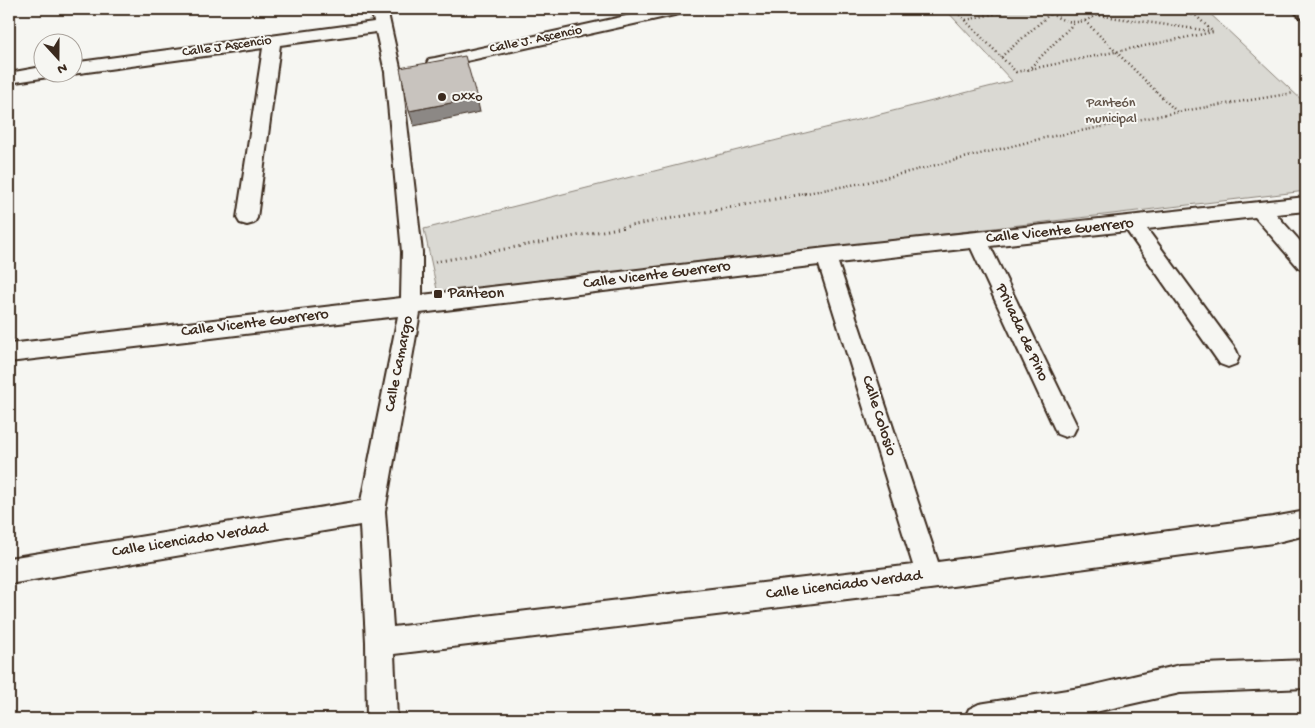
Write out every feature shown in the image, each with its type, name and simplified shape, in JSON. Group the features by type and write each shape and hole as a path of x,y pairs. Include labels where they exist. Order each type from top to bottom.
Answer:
{"street":[{"name":"Calle J. Ascencio","path":"393,72 678,9"},
{"path":"1300,9 1306,14"},
{"name":"Calle J Ascencio","path":"82,68 272,41 380,17"},
{"name":"Calle Camargo","path":"380,17 393,72 412,252 411,305 372,511 380,642 382,719"},
{"path":"247,218 272,41"},
{"path":"9,78 32,74"},
{"name":"Calle Vicente Guerrero","path":"9,353 826,256 1306,204"},
{"path":"1261,210 1306,262"},
{"path":"1133,224 1228,357"},
{"name":"Privada de Pino","path":"977,240 1065,426"},
{"name":"Calle Colosio","path":"826,256 930,576"},
{"name":"Calle Licenciado Verdad","path":"9,571 372,511"},
{"name":"Calle Licenciado Verdad","path":"380,642 930,576 1273,530 1306,523"},
{"path":"978,719 1086,701 1180,679 1248,674 1306,674"}],"path":[{"path":"954,9 1016,72 1213,32"},
{"path":"966,20 1016,9"},
{"path":"1044,9 1059,19 1075,22 1085,21 1096,15 1213,32"},
{"path":"1096,9 1096,15"},
{"path":"1152,9 1196,15"},
{"path":"1189,9 1213,32"},
{"path":"1001,57 1050,14"},
{"path":"1085,21 1177,113"},
{"path":"1028,70 1075,22"},
{"path":"432,263 868,182 1044,138 1294,93"}],"green space":[{"name":"Panteón municipal","path":"945,9 1205,9 1306,104 1306,191 438,294 424,229 1012,81"}],"building":[{"name":"Oxxo","path":"465,56 477,98 409,111 400,68"}],"place":[{"name":"Oxxo","path":"442,97"},
{"name":"Panteon","path":"438,294"}]}
